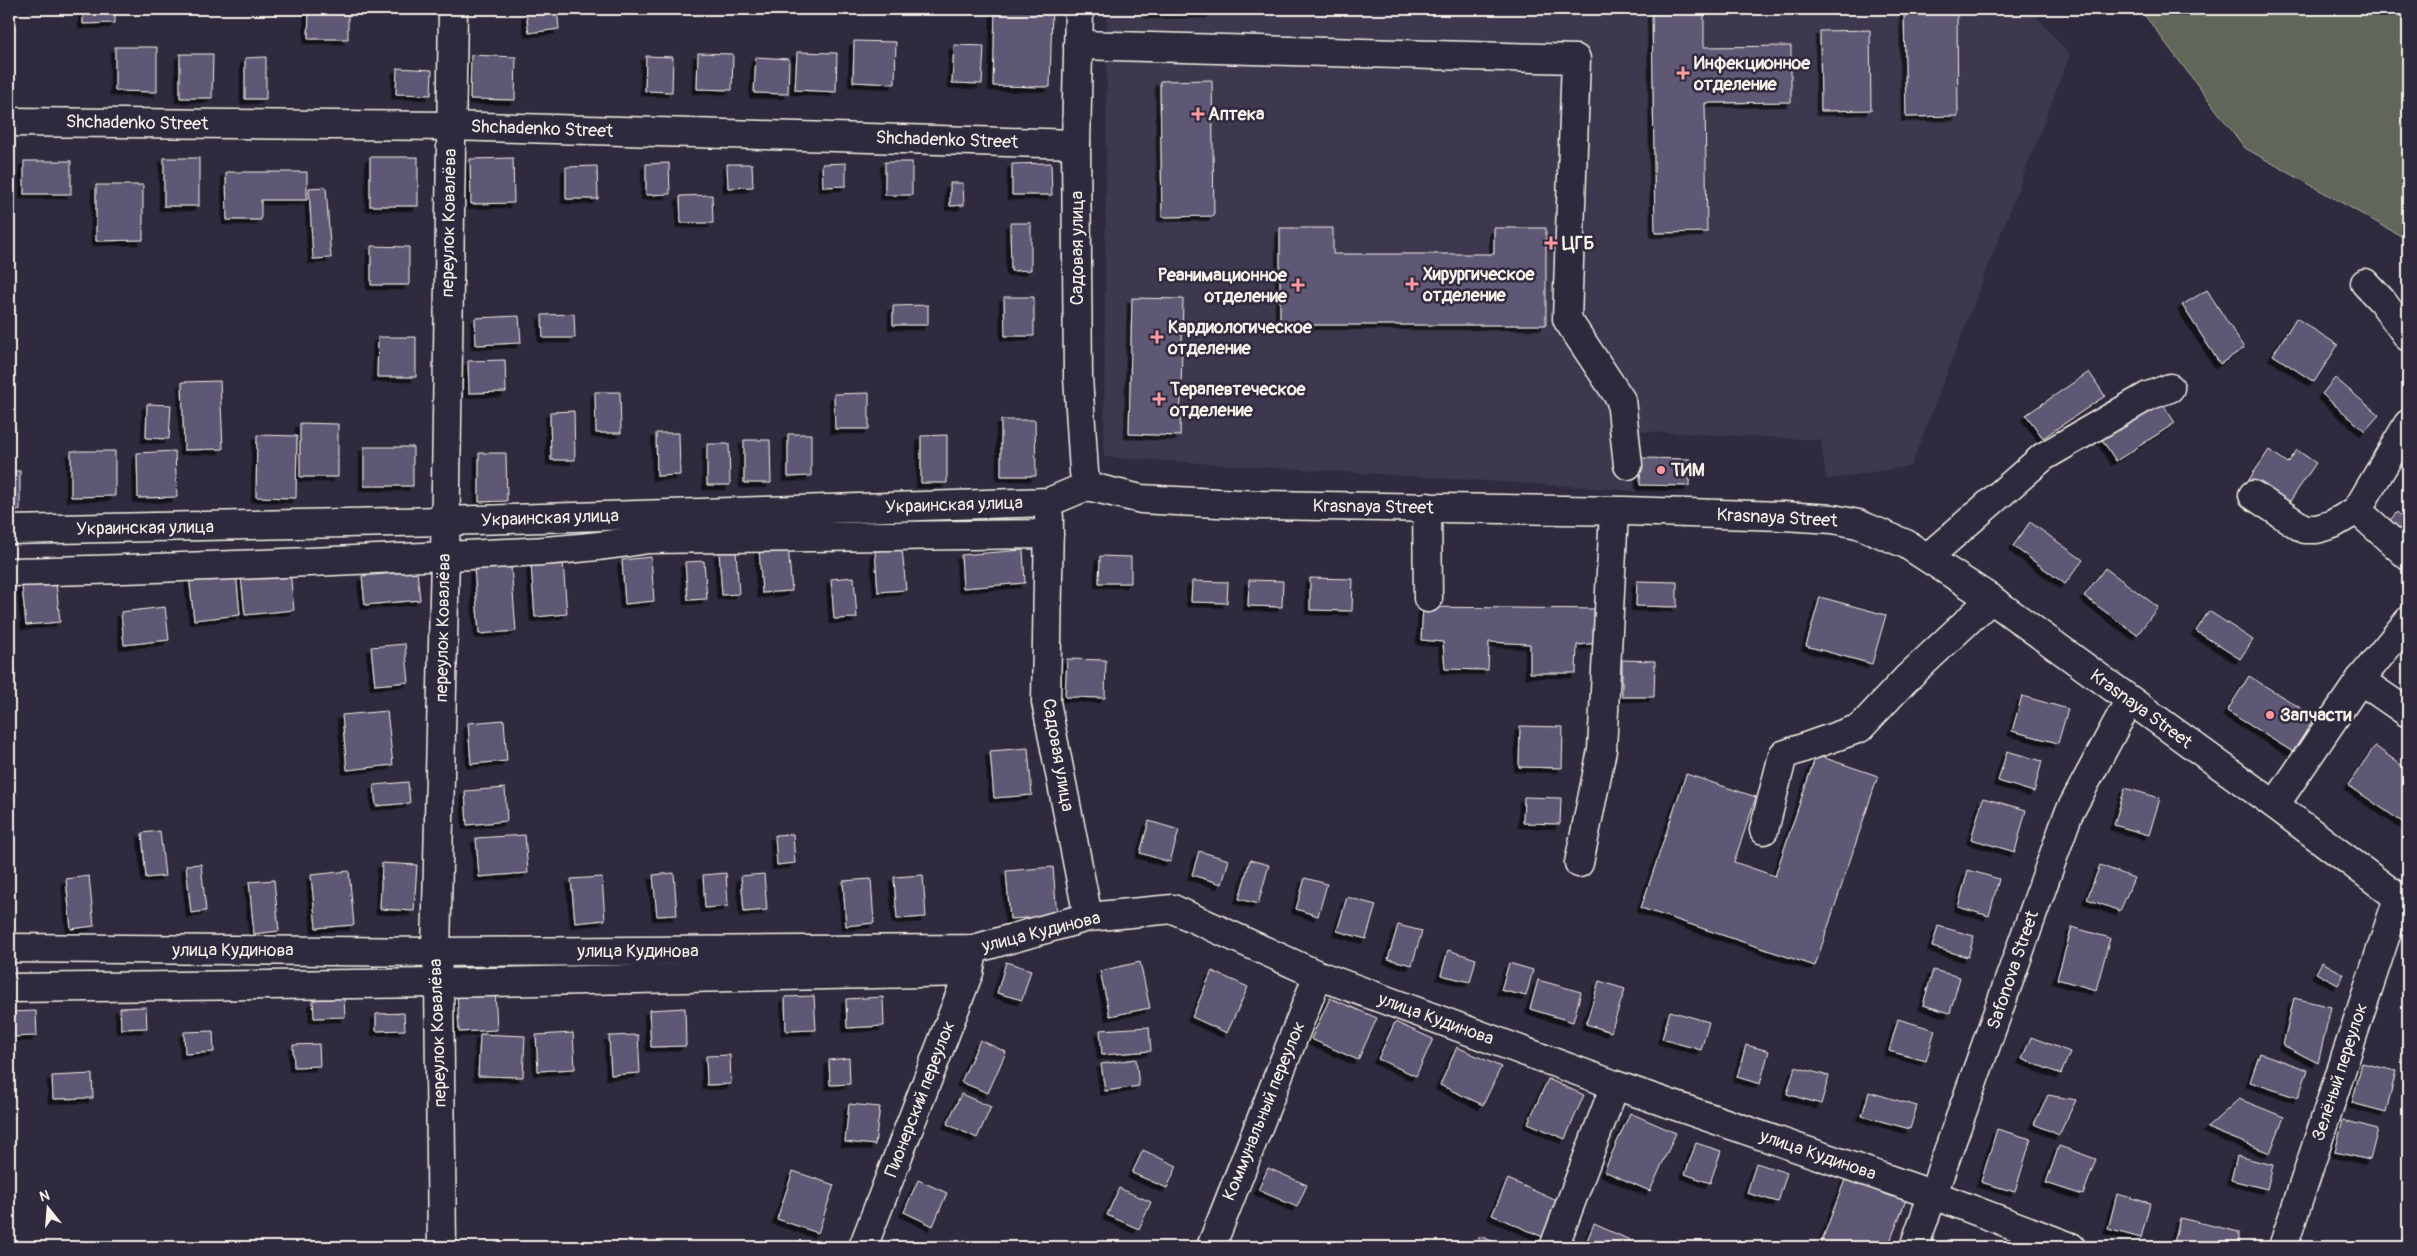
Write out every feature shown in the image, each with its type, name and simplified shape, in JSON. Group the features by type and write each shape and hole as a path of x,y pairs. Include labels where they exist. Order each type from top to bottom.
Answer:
{"street":[{"name":"переулок Ковалёва","path":"442,1247 439,983 436,952 445,555 453,9"},
{"name":"Садовая улица","path":"1079,9 1076,144 1078,377 1084,472 1087,486"},
{"path":"1078,45 1576,59 1567,319 1621,400 1628,465"},
{"name":"Shchadenko Street","path":"9,122 450,126 1076,144"},
{"path":"2365,283 2382,301 2408,337"},
{"path":"1928,557 2043,457 2148,396 2170,388"},
{"path":"2253,495 2304,528 2317,529 2333,524 2357,510 2408,424"},
{"name":"Украинская улица","path":"9,530 445,521 1049,502 1087,486"},
{"name":"Krasnaya Street","path":"1087,486 1141,498 1176,501 1261,505 1427,507 1833,519 1858,524 1882,532 1928,557 1990,599 2275,805 2403,901"},
{"name":"Садовая улица","path":"1049,502 1046,702 1088,916"},
{"path":"1427,507 1428,598"},
{"path":"2357,510 2408,556"},
{"path":"1579,863 1602,750 1614,512"},
{"name":"Украинская улица","path":"9,572 174,568 445,555 604,546 648,539 1049,534"},
{"path":"1764,830 1783,755 1860,728 1906,679 1990,599"},
{"path":"2275,805 2360,680 2408,621"},
{"path":"2360,680 2408,713"},
{"name":"Safonova Street","path":"1914,1247 2068,815 2130,701"},
{"name":"Зелёный переулок","path":"2282,1247 2403,901"},
{"name":"улица Кудинова","path":"9,988 439,983 972,960 1088,916 1173,909 1318,975 1615,1086 1934,1195 2071,1247"},
{"name":"улица Кудинова","path":"9,948 972,960"},
{"name":"Пионерский переулок","path":"862,1247 972,960"},
{"name":"Коммунальный переулок","path":"1211,1247 1318,975"},
{"path":"1554,1247 1615,1086"}],"shaded area":[{"name":"ЦГБ","path":"1107,9 2030,9 2070,55 1911,466 1826,480 1821,440 1636,431 1632,475 1637,492 1104,457"}],"green space":[{"path":"2140,9 2408,9 2408,240 2245,148"}],"building":[{"path":"83,9 115,9 115,23 83,24"},
{"path":"309,9 348,9 348,39 308,39"},
{"path":"557,9 559,29 529,33 526,13"},
{"path":"995,9 1052,9 1050,87 993,86"},
{"path":"1149,9 1212,9 1212,13 1150,14"},
{"path":"1652,9 1704,9 1704,47 1791,46 1791,102 1705,103 1707,232 1655,233"},
{"path":"1904,9 1957,9 1958,116 1906,117"},
{"path":"1870,30 1871,110 1821,111 1820,31"},
{"path":"854,41 896,42 895,84 853,82"},
{"path":"954,45 984,46 982,84 952,83"},
{"path":"115,47 157,47 157,92 115,91"},
{"path":"797,52 837,53 836,92 795,90"},
{"path":"698,53 733,54 732,90 697,89"},
{"path":"180,54 213,54 212,98 180,98"},
{"path":"471,55 516,57 515,100 470,99"},
{"path":"646,56 673,57 672,92 645,91"},
{"path":"266,57 266,99 245,99 245,58"},
{"path":"756,57 789,59 788,94 754,93"},
{"path":"397,68 432,70 431,95 396,94"},
{"path":"1212,80 1214,216 1162,217 1160,81"},
{"path":"370,157 418,157 418,206 370,206"},
{"path":"164,158 199,158 199,206 164,206"},
{"path":"513,158 514,203 471,204 470,159"},
{"path":"24,161 71,161 71,194 24,194"},
{"path":"885,162 912,162 912,195 885,195"},
{"path":"669,163 670,194 646,195 646,164"},
{"path":"846,163 846,186 823,187 822,164"},
{"path":"1051,163 1052,195 1012,195 1012,164"},
{"path":"727,164 752,164 753,187 728,188"},
{"path":"597,166 598,199 566,199 566,167"},
{"path":"226,172 307,172 307,200 261,200 261,220 227,220"},
{"path":"950,183 963,183 964,205 950,206"},
{"path":"96,185 143,185 143,240 96,241"},
{"path":"326,187 331,258 313,259 309,188"},
{"path":"712,195 713,223 681,223 680,196"},
{"path":"1010,223 1031,223 1031,270 1011,271"},
{"path":"1280,228 1333,228 1333,254 1494,254 1494,228 1546,228 1546,325 1280,325"},
{"path":"371,246 409,247 409,285 371,285"},
{"path":"2207,290 2244,348 2220,364 2182,305"},
{"path":"1004,297 1034,297 1034,336 1005,336"},
{"path":"1132,298 1183,299 1180,436 1129,434"},
{"path":"928,305 928,325 893,325 893,306"},
{"path":"574,314 575,338 543,338 542,315"},
{"path":"519,316 521,343 476,345 475,318"},
{"path":"2296,318 2338,345 2314,382 2273,355"},
{"path":"378,337 416,337 416,377 377,377"},
{"path":"505,360 506,392 469,393 468,361"},
{"path":"9,372 12,372 12,411 9,411"},
{"path":"2089,372 2105,396 2043,438 2026,415"},
{"path":"2335,378 2379,415 2365,431 2322,394"},
{"path":"220,381 223,449 184,450 182,382"},
{"path":"595,392 620,392 621,433 596,433"},
{"path":"869,393 869,429 835,429 834,394"},
{"path":"2161,401 2175,423 2116,461 2101,438"},
{"path":"147,404 171,405 169,439 146,438"},
{"path":"574,411 575,460 551,460 550,412"},
{"path":"1001,420 1035,420 1036,476 1001,476"},
{"path":"300,423 338,424 338,477 300,477"},
{"path":"656,433 679,433 680,475 657,476"},
{"path":"788,434 811,434 811,476 788,477"},
{"path":"257,435 297,436 296,498 256,497"},
{"path":"947,435 947,483 921,483 921,436"},
{"path":"744,440 770,440 771,483 744,483"},
{"path":"707,444 729,444 730,485 707,485"},
{"path":"364,447 413,447 413,486 364,486"},
{"path":"2269,450 2288,463 2297,450 2316,463 2286,507 2248,481"},
{"path":"71,451 115,451 115,496 71,497"},
{"path":"175,451 177,497 138,498 137,453"},
{"path":"479,453 506,453 507,501 479,502"},
{"path":"1641,458 1690,459 1689,486 1640,485"},
{"path":"9,471 20,471 20,510 9,510"},
{"path":"2397,512 2408,522 2408,547 2385,526"},
{"path":"2030,522 2083,560 2065,584 2013,546"},
{"path":"788,546 792,591 762,593 759,548"},
{"path":"902,549 906,590 878,592 875,551"},
{"path":"1023,550 1025,583 963,588 961,555"},
{"path":"736,551 739,594 722,595 719,552"},
{"path":"1100,556 1131,557 1131,583 1099,583"},
{"path":"651,557 654,601 625,604 622,560"},
{"path":"704,561 707,599 688,600 685,562"},
{"path":"563,562 567,614 535,617 531,564"},
{"path":"511,566 516,631 479,634 474,568"},
{"path":"2105,568 2158,607 2137,635 2084,596"},
{"path":"236,571 240,615 194,620 189,576"},
{"path":"290,571 294,610 245,615 241,576"},
{"path":"417,571 420,600 365,605 362,576"},
{"path":"854,577 857,618 834,619 831,579"},
{"path":"1310,578 1353,579 1352,611 1310,610"},
{"path":"1249,580 1283,581 1282,607 1248,606"},
{"path":"1192,581 1228,582 1227,603 1191,602"},
{"path":"1637,581 1677,582 1677,607 1636,606"},
{"path":"56,583 60,622 26,625 22,586"},
{"path":"1820,597 1886,615 1872,664 1806,646"},
{"path":"165,607 169,640 124,645 121,612"},
{"path":"1423,607 1601,609 1601,643 1577,645 1576,673 1530,673 1530,644 1489,642 1488,670 1445,669 1443,642 1421,640"},
{"path":"2209,611 2253,640 2240,659 2196,631"},
{"path":"405,644 409,682 375,685 371,647"},
{"path":"1067,659 1106,660 1105,698 1065,697"},
{"path":"1622,660 1655,661 1654,697 1622,697"},
{"path":"2249,676 2315,717 2293,752 2227,711"},
{"path":"2022,696 2068,709 2058,743 2012,731"},
{"path":"387,711 393,765 347,770 342,715"},
{"path":"504,720 507,761 471,764 468,723"},
{"path":"1520,726 1563,727 1562,768 1519,767"},
{"path":"2375,746 2408,770 2408,826 2348,785"},
{"path":"1028,748 1032,795 994,798 990,751"},
{"path":"2007,751 2042,761 2034,792 1998,781"},
{"path":"1816,755 1878,776 1815,966 1641,908 1686,774 1756,797 1734,862 1775,876"},
{"path":"408,782 410,803 376,806 374,785"},
{"path":"505,788 507,821 467,825 465,791"},
{"path":"2125,788 2160,798 2149,835 2114,825"},
{"path":"1524,797 1561,798 1560,824 1523,823"},
{"path":"1983,798 2026,810 2015,852 1971,839"},
{"path":"1149,821 1179,830 1170,862 1140,853"},
{"path":"160,831 165,876 146,878 142,833"},
{"path":"793,834 795,863 777,865 775,835"},
{"path":"525,835 528,873 479,877 476,838"},
{"path":"1199,851 1229,860 1222,884 1192,875"},
{"path":"1250,860 1269,865 1258,904 1239,899"},
{"path":"382,863 417,865 414,911 380,909"},
{"path":"201,864 206,911 191,913 186,865"},
{"path":"2100,865 2134,878 2120,911 2087,899"},
{"path":"1053,867 1057,916 1010,919 1006,871"},
{"path":"1968,870 1999,879 1989,916 1958,907"},
{"path":"349,871 354,925 316,928 311,875"},
{"path":"674,873 677,915 657,916 653,875"},
{"path":"726,873 728,906 705,908 703,875"},
{"path":"764,874 767,910 744,912 741,876"},
{"path":"923,875 926,917 897,919 894,877"},
{"path":"89,876 94,926 71,929 66,879"},
{"path":"602,877 605,920 575,923 571,879"},
{"path":"1305,878 1327,884 1318,916 1296,909"},
{"path":"871,879 874,923 846,926 843,881"},
{"path":"274,880 279,931 254,934 249,882"},
{"path":"1347,897 1376,905 1366,939 1337,931"},
{"path":"1398,925 1422,931 1412,965 1388,959"},
{"path":"1938,926 1974,936 1968,957 1932,947"},
{"path":"2072,927 2110,938 2096,990 2057,979"},
{"path":"1448,950 1476,959 1470,982 1441,975"},
{"path":"1006,962 1031,970 1022,1000 997,993"},
{"path":"1140,962 1150,1008 1110,1016 1100,971"},
{"path":"2322,962 2344,974 2338,985 2316,973"},
{"path":"1509,963 1533,970 1526,996 1501,990"},
{"path":"1933,970 1960,977 1950,1013 1923,1005"},
{"path":"1212,971 1248,987 1227,1033 1192,1017"},
{"path":"1538,980 1581,992 1573,1022 1530,1009"},
{"path":"1599,981 1625,989 1611,1032 1586,1024"},
{"path":"495,987 497,1030 459,1032 457,989"},
{"path":"814,996 816,1030 786,1031 785,997"},
{"path":"883,997 884,1026 847,1028 846,999"},
{"path":"344,998 345,1017 314,1018 313,1000"},
{"path":"1330,998 1377,1018 1358,1060 1311,1039"},
{"path":"2294,998 2331,1007 2318,1063 2283,1045"},
{"path":"146,1007 147,1028 121,1029 120,1008"},
{"path":"685,1008 686,1046 651,1047 649,1010"},
{"path":"36,1011 37,1036 9,1037 9,1012"},
{"path":"1670,1011 1709,1022 1701,1050 1662,1039"},
{"path":"404,1013 405,1030 376,1031 376,1014"},
{"path":"1898,1019 1935,1030 1926,1061 1889,1051"},
{"path":"1395,1022 1433,1039 1416,1076 1378,1059"},
{"path":"1149,1027 1151,1051 1102,1055 1100,1030"},
{"path":"213,1031 214,1052 185,1054 184,1032"},
{"path":"573,1033 575,1069 538,1071 536,1035"},
{"path":"480,1034 525,1036 523,1077 478,1076"},
{"path":"638,1035 640,1073 611,1075 609,1036"},
{"path":"2031,1037 2070,1052 2061,1074 2022,1059"},
{"path":"980,1040 1006,1052 988,1093 961,1082"},
{"path":"319,1044 320,1066 294,1067 293,1045"},
{"path":"1746,1045 1769,1051 1760,1084 1737,1077"},
{"path":"1457,1047 1501,1067 1483,1105 1440,1085"},
{"path":"2260,1053 2308,1070 2298,1098 2250,1082"},
{"path":"730,1055 731,1084 707,1085 706,1056"},
{"path":"849,1058 850,1084 830,1085 829,1060"},
{"path":"1136,1059 1139,1086 1105,1091 1101,1064"},
{"path":"2362,1063 2396,1071 2386,1112 2352,1103"},
{"path":"1795,1067 1829,1076 1821,1104 1787,1094"},
{"path":"92,1074 93,1098 53,1099 52,1076"},
{"path":"1548,1079 1584,1095 1565,1139 1528,1123"},
{"path":"1869,1092 1917,1106 1910,1129 1862,1116"},
{"path":"961,1094 991,1107 977,1138 947,1124"},
{"path":"2048,1095 2076,1100 2059,1135 2034,1124"},
{"path":"2239,1099 2284,1117 2270,1153 2207,1128"},
{"path":"849,1104 880,1107 875,1145 845,1142"},
{"path":"1630,1113 1676,1133 1650,1191 1604,1171"},
{"path":"2343,1120 2378,1129 2370,1160 2335,1152"},
{"path":"1997,1129 2031,1139 2015,1192 1981,1182"},
{"path":"1696,1143 1721,1151 1710,1183 1685,1174"},
{"path":"2059,1146 2096,1159 2083,1195 2046,1183"},
{"path":"1143,1150 1177,1166 1167,1188 1132,1173"},
{"path":"2237,1156 2273,1165 2267,1189 2231,1180"},
{"path":"1756,1163 1787,1173 1778,1202 1747,1193"},
{"path":"1268,1168 1307,1185 1297,1207 1258,1190"},
{"path":"793,1171 834,1185 818,1233 777,1219"},
{"path":"1846,1177 1906,1200 1888,1247 1833,1247 1821,1243"},
{"path":"1508,1179 1559,1202 1543,1237 1492,1215"},
{"path":"918,1180 947,1193 933,1226 904,1212"},
{"path":"1119,1188 1151,1202 1139,1229 1107,1215"},
{"path":"2117,1194 2150,1203 2141,1238 2108,1229"},
{"path":"2180,1218 2239,1232 2239,1247 2173,1247"},
{"path":"1594,1224 1630,1240 1626,1247 1584,1247"},
{"path":"1480,1236 1506,1247 1474,1247"},
{"path":"989,1245 989,1247 945,1247"}],"place":[{"name":"Инфекционное отделение","path":"1683,73"},
{"name":"Аптека","path":"1198,114"},
{"name":"ЦГБ","path":"1551,243"},
{"name":"Хирургическое отделение","path":"1412,284"},
{"name":"Реанимационное отделение","path":"1298,285"},
{"name":"Кардиологическое отделение","path":"1157,337"},
{"name":"Терапевтеческое отделение","path":"1159,399"},
{"name":"ТИМ","path":"1661,470"},
{"name":"Запчасти","path":"2270,715"}]}
